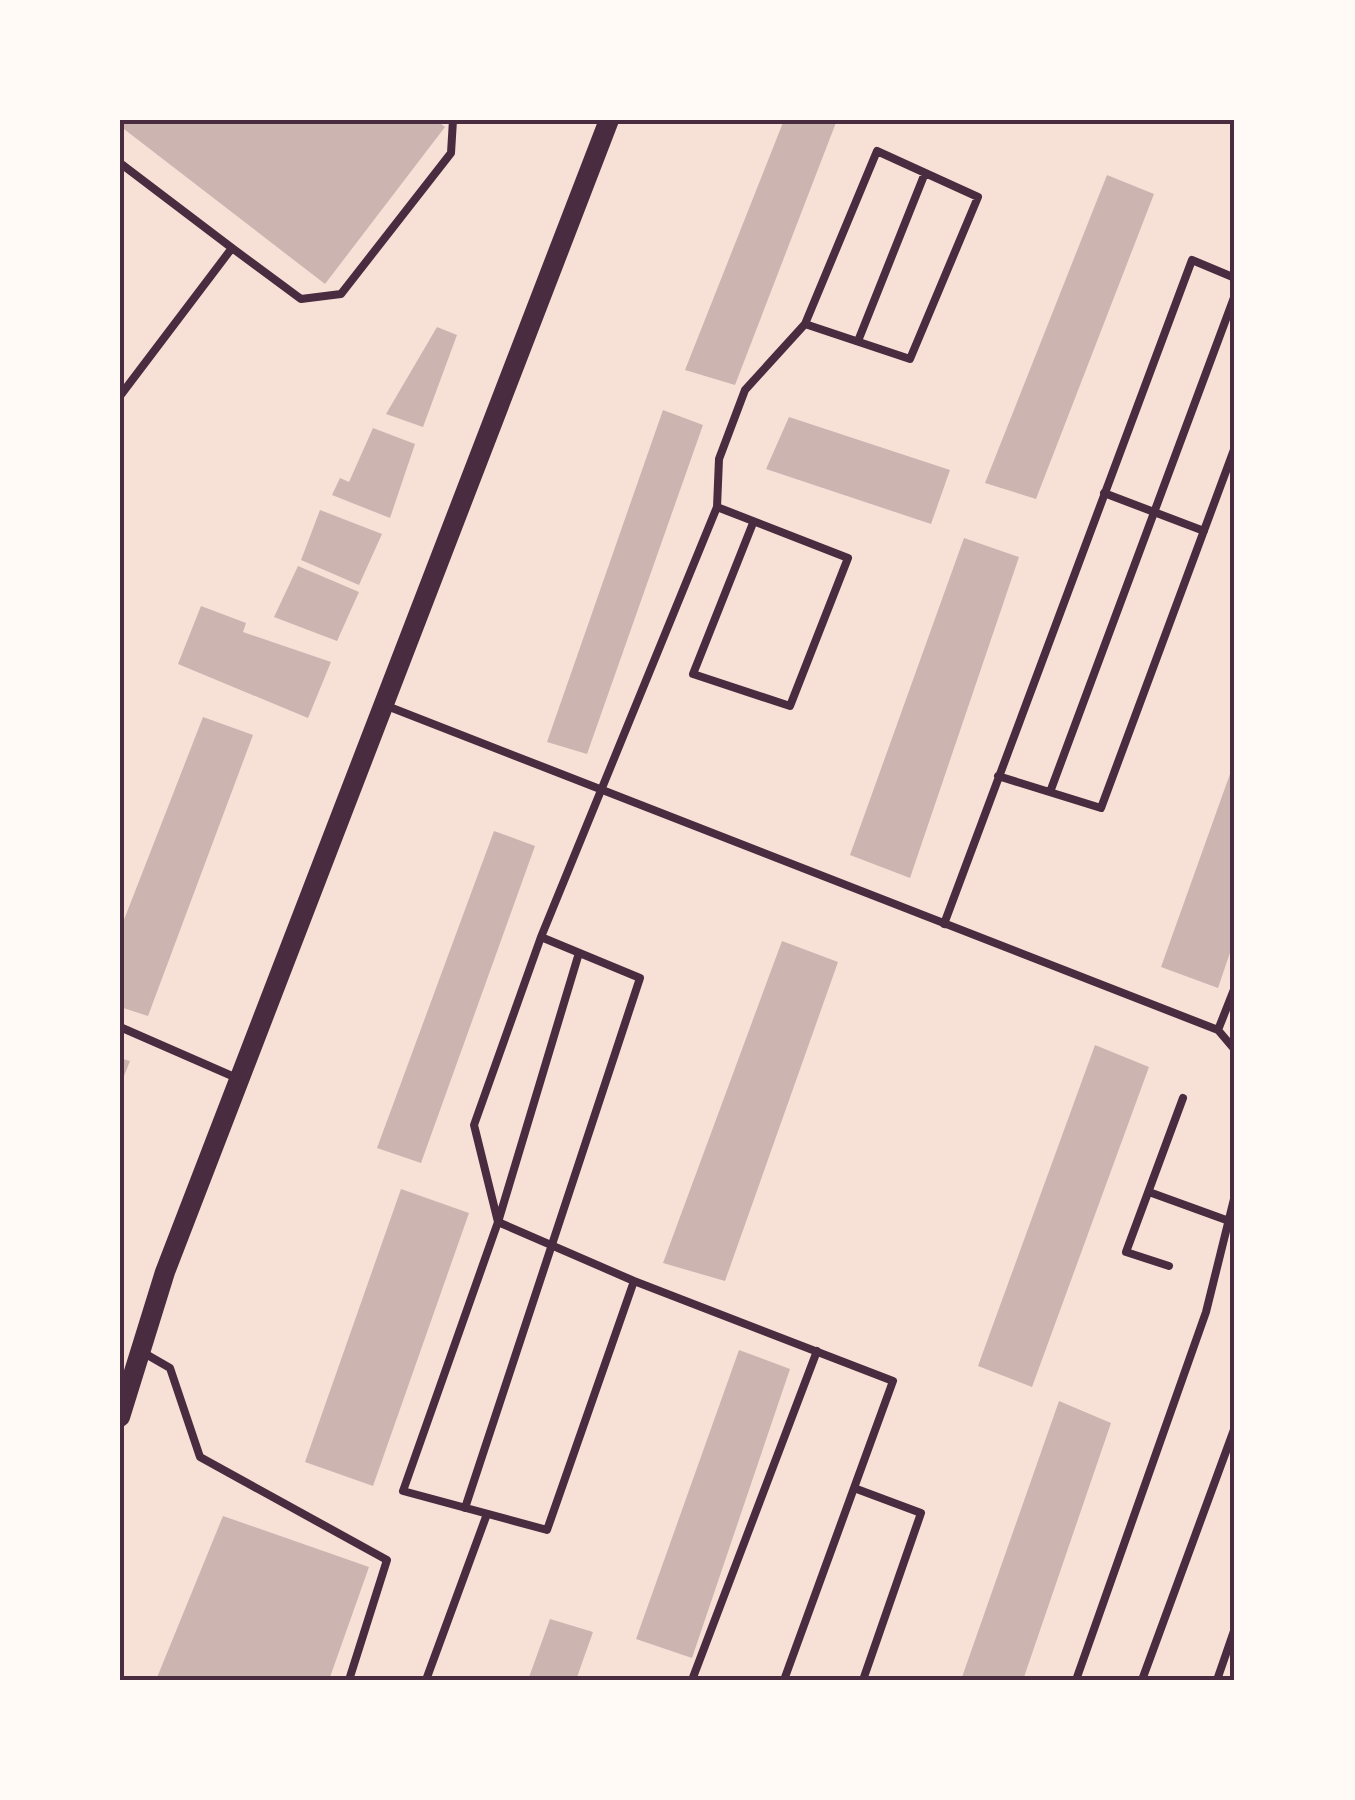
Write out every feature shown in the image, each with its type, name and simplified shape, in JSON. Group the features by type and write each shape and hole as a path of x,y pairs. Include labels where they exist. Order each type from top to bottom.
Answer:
{"main road":[{"path":"120,1418 165,1272 609,120"}],"lane":[{"path":"120,163 302,299 341,294 451,153 453,120"},
{"path":"498,1222 474,1126 541,937 717,506 719,459 745,390 805,324 877,151 978,197 910,359 805,324"},
{"path":"858,342 925,173"},
{"path":"120,396 232,248"},
{"path":"944,924 1192,260 1235,278"},
{"path":"1050,792 1235,294"},
{"path":"998,776 1101,808 1235,447"},
{"path":"1104,493 1204,531"},
{"path":"717,506 848,558 790,706 693,674 753,523"},
{"path":"382,704 1218,1030 1235,1050"},
{"path":"465,1508 640,978 541,937"},
{"path":"579,953 498,1222 403,1492 547,1530 634,1281"},
{"path":"1218,1030 1235,987"},
{"path":"120,1027 239,1079"},
{"path":"1168,1266 1126,1252 1183,1098"},
{"path":"1148,1192 1228,1221"},
{"path":"1076,1680 1206,1312 1235,1195"},
{"path":"498,1222 634,1281 893,1381 784,1680"},
{"path":"140,1351 170,1368 200,1457 387,1560 349,1680"},
{"path":"692,1680 816,1351"},
{"path":"1142,1680 1235,1427"},
{"path":"854,1488 922,1513 863,1680"},
{"path":"426,1680 487,1514"},
{"path":"1217,1680 1235,1628"}],"building":[{"path":"120,120 436,120 445,127 325,284 120,126"},
{"path":"784,120 837,120 735,385 685,370"},
{"path":"1107,175 1154,194 1036,499 985,483"},
{"path":"437,327 457,335 423,427 386,414"},
{"path":"663,410 703,425 587,754 547,742"},
{"path":"789,417 950,470 931,524 766,469"},
{"path":"373,428 415,444 390,518 332,495 340,478 349,482"},
{"path":"320,510 382,534 359,585 301,560"},
{"path":"964,538 1019,557 910,878 850,855"},
{"path":"298,566 359,592 337,641 274,617"},
{"path":"201,606 246,623 243,632 331,662 308,718 178,664"},
{"path":"203,717 253,735 148,1016 120,1007 120,930"},
{"path":"1235,760 1235,938 1218,988 1161,967"},
{"path":"494,831 535,846 421,1163 377,1148"},
{"path":"782,941 838,962 725,1281 663,1263"},
{"path":"1095,1045 1149,1067 1032,1387 978,1366"},
{"path":"120,1058 130,1061 120,1086"},
{"path":"401,1189 469,1213 373,1486 305,1462"},
{"path":"739,1350 790,1369 692,1658 636,1639"},
{"path":"1059,1401 1111,1423 1023,1680 961,1680"},
{"path":"223,1516 369,1567 329,1680 156,1680"},
{"path":"550,1619 593,1632 576,1680 528,1680"}]}
